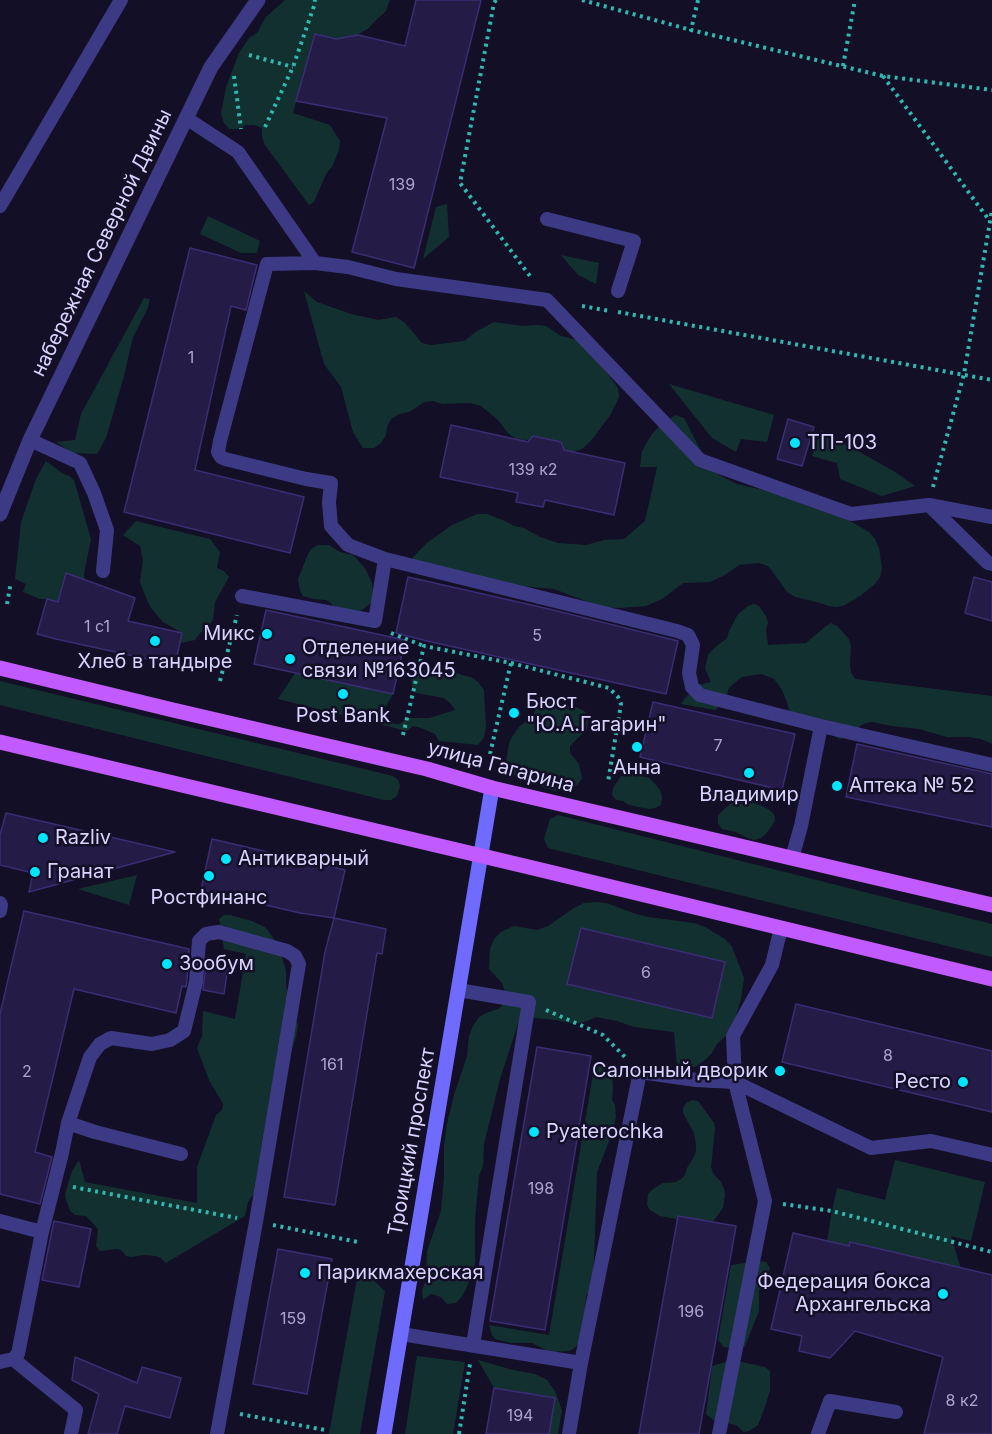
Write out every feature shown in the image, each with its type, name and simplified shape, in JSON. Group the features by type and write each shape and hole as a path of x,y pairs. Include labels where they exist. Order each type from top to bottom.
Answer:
{"main road":[{"name":"улица Гагарина","path":"0,668 427,769 492,788 992,905"},
{"path":"0,742 992,979"},
{"name":"Троицкий проспект","path":"384,1434 492,788"}],"street":[{"name":"набережная Северной Двины","path":"0,514 30,440 211,67 258,0"}],"lane":[{"path":"0,206 121,0"},
{"path":"186,118 238,152 315,263"},
{"path":"547,219 634,241 618,291"},
{"path":"992,517 929,506 851,514 700,460 548,300 396,279 348,267 315,263 267,264 218,452 225,459 330,483 331,526 348,545 385,559 677,631 688,636 693,645 689,673 692,687 700,694 821,726 992,765"},
{"path":"30,440 80,463 107,530 103,571"},
{"path":"929,506 988,563 992,564"},
{"path":"242,596 375,621 385,559"},
{"path":"792,858 801,826 821,726"},
{"path":"0,903 0,911"},
{"path":"719,1434 765,1201 735,1083 733,1036 772,965 781,928"},
{"path":"71,1434 76,1410 7,1361 18,1354 42,1232 68,1123 90,1057 100,1044 111,1038 152,1044 170,1040 184,1031 196,982 199,941 206,934 219,932 287,951 296,956 299,964 256,1222 217,1434"},
{"path":"458,990 529,1002 473,1345"},
{"path":"569,1434 581,1363 640,1072 735,1083 871,1148 931,1141 992,1155"},
{"path":"68,1123 182,1154"},
{"path":"0,1221 42,1232"},
{"path":"401,1334 581,1363"},
{"path":"818,1434 830,1401 896,1412"}],"path":[{"path":"266,127 293,67 315,0"},
{"path":"582,0 690,30 883,76 992,90"},
{"path":"690,30 698,0"},
{"path":"843,66 855,0"},
{"path":"249,55 293,67"},
{"path":"234,76 243,139"},
{"path":"883,76 990,221"},
{"path":"929,506 963,374 992,210"},
{"path":"7,604 11,582"},
{"path":"220,681 242,596"},
{"path":"375,621 374,627 424,646 511,663 609,688 621,704 608,782"},
{"path":"403,735 424,646"},
{"path":"490,754 511,663"},
{"path":"529,1002 603,1035 640,1072"},
{"path":"55,1183 358,1242"},
{"path":"765,1201 832,1211 992,1252"},
{"path":"459,1434 473,1345"},
{"path":"221,1411 325,1430"}],"green space":[{"path":"285,0 390,0 386,11 369,28 352,38 336,39 315,34 293,113 330,125 340,141 332,167 326,174 314,202 309,205 265,145 262,128 246,125 237,129 229,129 221,114 226,87 239,53 249,38 257,33 266,17"},
{"path":"447,204 449,237 423,259 436,207"},
{"path":"208,216 260,241 257,253 241,253 200,234"},
{"path":"561,255 599,263 596,284 578,275"},
{"path":"304,291 317,302 351,314 378,320 396,317 405,323 422,343 431,345 464,341 494,322 522,326 546,326 561,336 577,340 618,388 619,397 611,414 590,442 582,449 573,452 536,441 516,439 481,406 470,403 442,404 433,401 424,402 409,412 392,418 381,443 374,448 363,448 353,432 341,387 324,364"},
{"path":"144,298 150,299 133,337 106,438 97,454 72,453 56,442 75,440 81,414"},
{"path":"669,384 774,415 767,442 741,439 736,452 712,438"},
{"path":"675,415 684,418 701,451 719,475 737,484 824,509 869,532 879,548 882,568 875,584 845,605 829,606 788,593 768,566 759,563 748,564 739,565 710,582 683,583 662,599 646,606 620,608 601,607 554,589 521,586 413,566 413,557 427,543 452,525 477,514 487,514 558,543 586,545 604,540 624,539 645,521 657,467 640,467 642,451 652,434"},
{"path":"821,430 915,486 882,496 840,479 837,463 812,456"},
{"path":"46,461 74,480 91,539 79,608 40,599 23,592 26,584 15,579 21,522 36,479"},
{"path":"136,521 210,539 220,552 217,568 229,577 215,602 213,620 195,640 180,643 182,633 163,622 147,600 140,582 143,560 140,546 123,535"},
{"path":"318,545 329,545 340,552 353,555 358,560 372,583 371,603 362,610 350,613 334,607 326,600 303,596 298,579 308,554"},
{"path":"754,604 759,606 766,616 768,645 806,643 831,623 837,626 849,639 851,672 855,679 992,696 992,744 981,739 947,737 919,729 872,722 860,726 852,736 840,739 834,736 823,720 790,715 782,690 774,679 761,674 742,677 728,690 726,702 715,710 681,704 697,685 711,682 705,668 708,655 727,638 738,614"},
{"path":"435,666 471,677 484,690 486,728 484,737 478,745 439,741 435,734 421,728 413,726 407,731 278,699 295,673 393,694 381,715 394,724 400,724 407,718 429,718 455,710 444,698 416,693 412,687 411,678 418,672"},
{"path":"0,681 393,776 398,780 400,786 397,796 391,800 384,800 0,705"},
{"path":"544,699 578,708 589,716 587,729 570,746 570,753 579,764 582,778 574,787 555,791 516,777 508,768 506,762 512,737 519,727 534,714 537,701"},
{"path":"628,773 649,778 660,790 661,805 649,809 616,800 612,795 613,788 621,776"},
{"path":"748,800 774,814 775,821 766,834 754,840 722,829 718,823 718,816 733,802"},
{"path":"558,815 992,924 992,957 548,848 544,839 550,819"},
{"path":"137,875 129,905 78,889"},
{"path":"584,903 606,903 648,917 694,923 725,939 732,947 744,978 732,1030 705,1060 697,1066 686,1069 677,1067 674,1032 634,1027 596,1017 575,1024 525,1017 518,1024 500,1079 484,1144 475,1220 475,1263 472,1276 463,1295 456,1303 447,1304 441,1297 431,1294 423,1300 422,1290 426,1280 427,1251 441,1211 447,1124 467,1056 469,1036 479,1017 498,1009 507,1002 502,983 489,969 490,949 494,939 501,932 514,926 537,930 548,926 574,908"},
{"path":"224,915 252,921 265,927 278,945 286,971 286,986 298,1025 255,1192 248,1202 245,1216 166,1263 156,1256 131,1257 117,1249 100,1251 96,1246 98,1229 86,1216 75,1215 70,1211 66,1200 65,1194 72,1171 79,1160 85,1182 197,1203 197,1167 216,1115 222,1110 223,1104 209,1080 197,1048 202,1036 203,1011 235,1019 246,954 224,949 219,919"},
{"path":"595,1062 607,1063 612,1072 612,1100 616,1117 597,1172 593,1288 586,1295 581,1342 569,1351 550,1352 532,1343 511,1343 495,1339 489,1325 549,1335"},
{"path":"692,1100 698,1101 714,1123 715,1129 711,1167 721,1182 725,1195 723,1208 711,1224 660,1216 650,1210 647,1205 648,1194 663,1183 676,1182 681,1179 694,1157 696,1145 694,1133 683,1113 686,1103"},
{"path":"895,1160 985,1182 971,1241 951,1236 961,1269 851,1242 849,1246 827,1241 837,1188 885,1200"},
{"path":"766,1262 770,1268 759,1291 759,1311 745,1346 740,1350 724,1347 718,1340 731,1265"},
{"path":"359,1267 385,1291 360,1434 329,1434"},
{"path":"417,1356 465,1362 453,1434 405,1434"},
{"path":"478,1360 535,1374 547,1380 555,1391 562,1410 558,1434 543,1434 494,1388"},
{"path":"732,1360 765,1367 770,1371 770,1390 765,1407 758,1425 749,1431 744,1432 736,1425 713,1420 706,1414 712,1366"}],"building":[{"path":"416,0 481,0 414,268 352,252 387,118 296,101 315,34 336,39 358,35 405,46"},
{"path":"190,248 257,265 246,310 231,306 195,470 304,497 290,553 124,512"},
{"name":"ТП-103","path":"788,419 814,427 802,466 777,459"},
{"path":"451,425 528,442 533,436 561,442 564,450 625,463 614,515 545,500 543,507 516,502 518,493 440,477"},
{"path":"66,573 135,598 128,621 182,633 175,665 37,634 47,599 58,602"},
{"path":"408,577 678,641 666,694 396,633"},
{"path":"974,577 992,582 992,621 965,613"},
{"path":"266,610 405,640 393,694 254,664"},
{"path":"653,702 795,734 782,790 640,757"},
{"path":"857,744 992,774 992,827 846,797"},
{"path":"6,813 175,852 29,892 33,873 0,865 0,835"},
{"path":"212,839 345,870 334,918 300,913 201,890"},
{"path":"24,911 189,949 186,987 182,986 176,1013 74,989 35,1152 52,1157 40,1204 0,1194 0,1014"},
{"path":"334,918 386,929 382,954 377,953 335,1205 284,1197 325,952"},
{"path":"581,928 725,962 712,1018 567,984"},
{"path":"206,963 228,967 224,994 203,990"},
{"path":"796,1004 992,1051 992,1112 782,1062"},
{"path":"537,1047 591,1056 545,1330 490,1321"},
{"path":"678,1216 736,1226 699,1434 639,1434"},
{"path":"54,1221 91,1229 79,1287 42,1280"},
{"path":"793,1233 849,1246 850,1242 992,1275 992,1434 924,1434 943,1357 855,1331 830,1358 799,1351 802,1336 771,1329"},
{"path":"278,1249 332,1259 307,1394 253,1384"},
{"path":"75,1357 137,1383 142,1367 181,1378 170,1418 125,1406 117,1434 88,1434 99,1394 72,1380"},
{"path":"494,1388 555,1398 549,1434 486,1434"}],"place":[{"name":"ТП-103","path":"795,443"},
{"name":"Микс","path":"267,634"},
{"name":"Хлеб в тандыре","path":"155,641"},
{"name":"Отделение связи №163045","path":"290,659"},
{"name":"Post Bank","path":"343,694"},
{"name":"Бюст \"Ю.А.Гагарин\"","path":"514,713"},
{"name":"Анна","path":"637,747"},
{"name":"Владимир","path":"749,773"},
{"name":"Аптека № 52","path":"837,786"},
{"name":"Razliv","path":"43,838"},
{"name":"Антикварный","path":"226,859"},
{"name":"Гранат","path":"35,872"},
{"name":"Ростфинанс","path":"209,876"},
{"name":"Зообум","path":"167,964"},
{"name":"Салонный дворик","path":"780,1071"},
{"name":"Ресто","path":"963,1082"},
{"name":"Pyaterochka","path":"534,1132"},
{"name":"Парикмахерская","path":"305,1273"},
{"name":"Федерация бокса Архангельска","path":"943,1294"}]}
